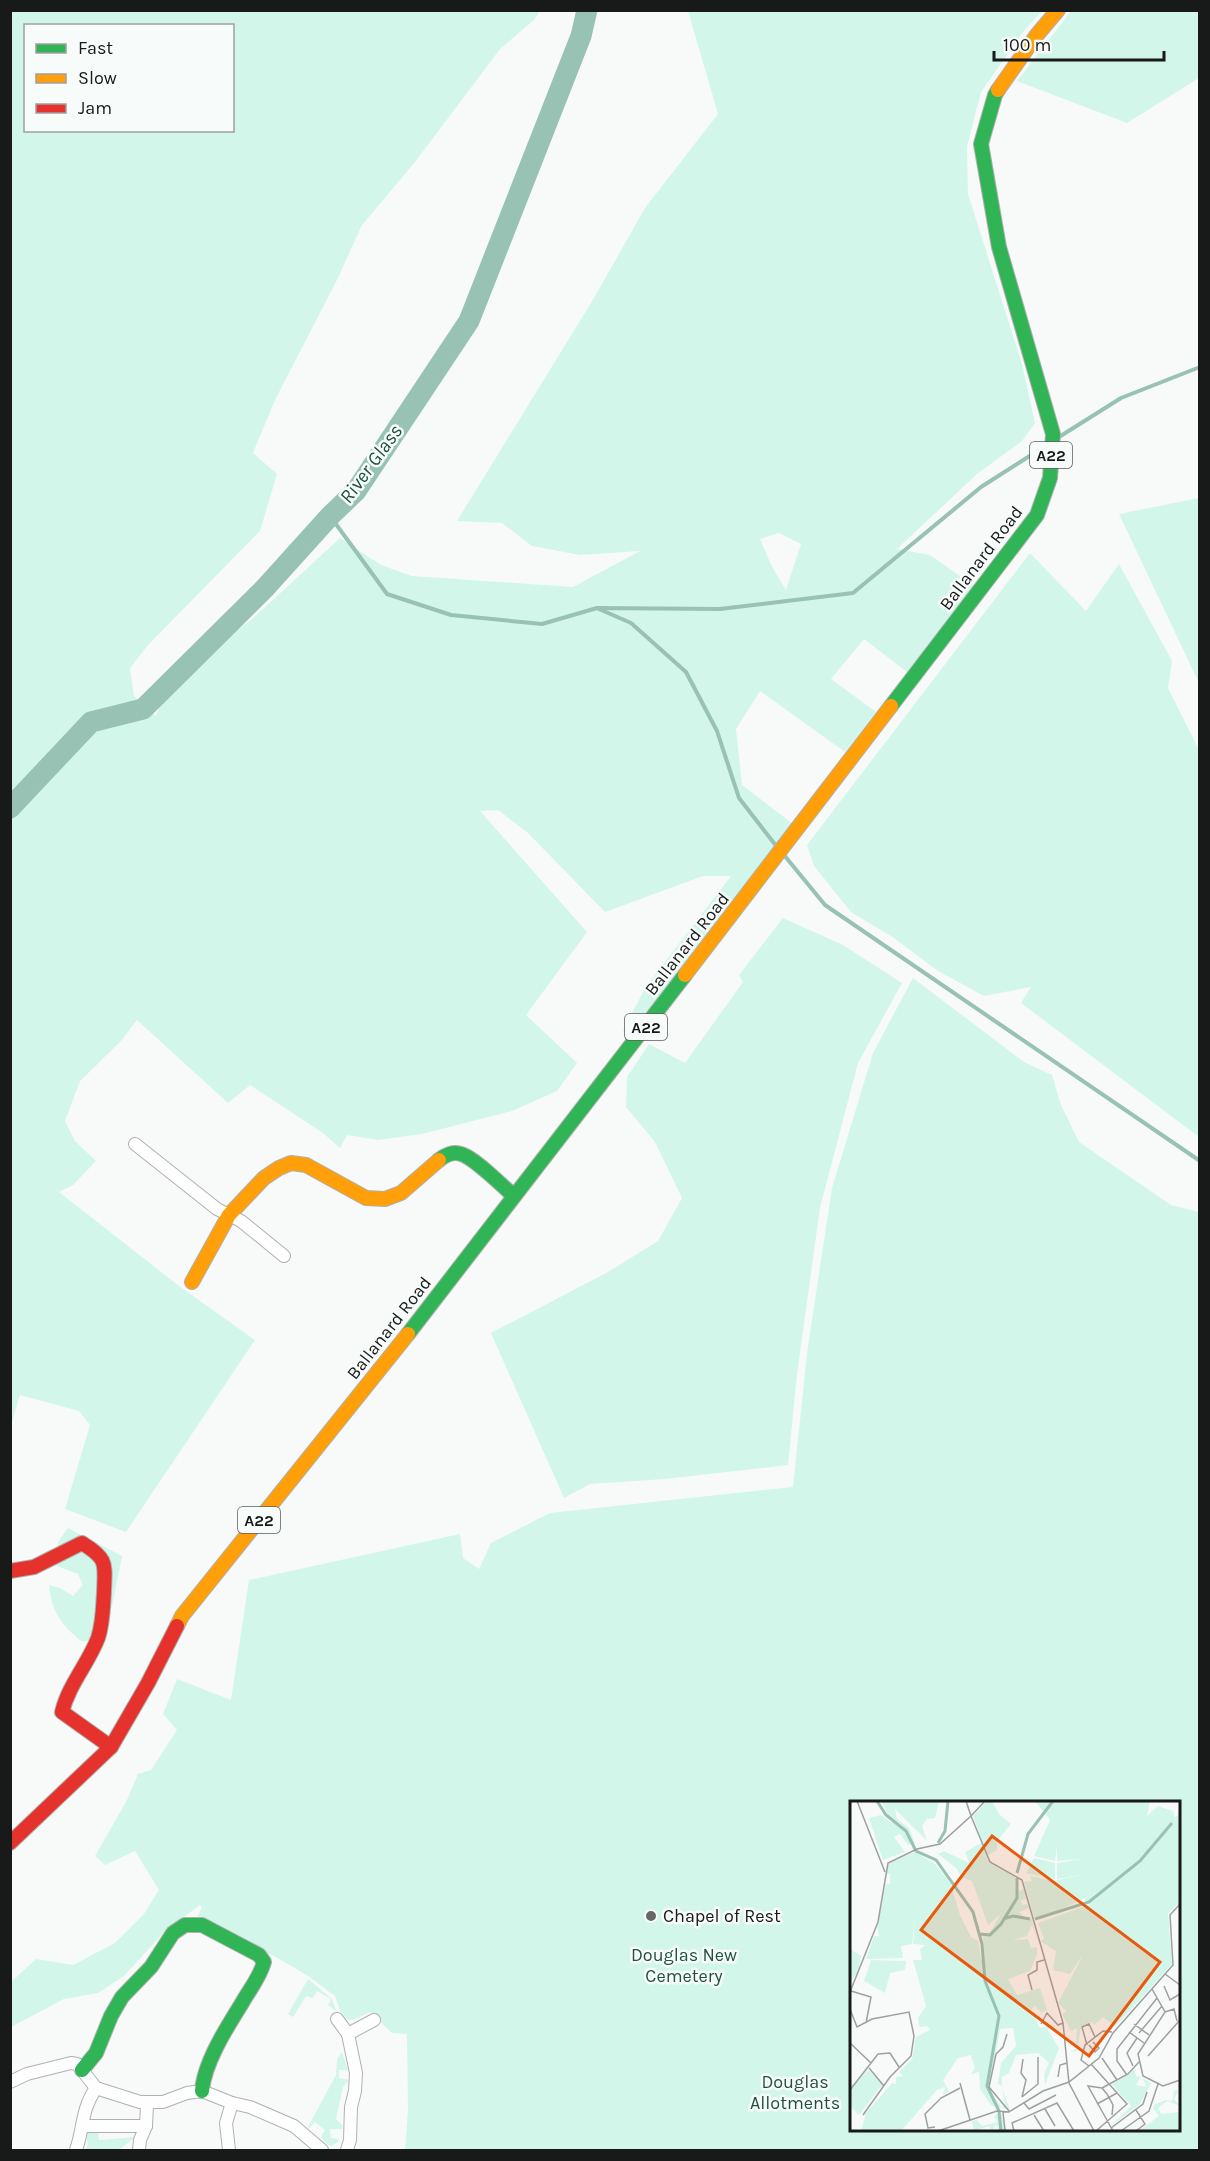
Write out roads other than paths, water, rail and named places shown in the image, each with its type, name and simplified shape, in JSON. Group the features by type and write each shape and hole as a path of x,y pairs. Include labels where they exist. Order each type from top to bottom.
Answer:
{"main road":[{"name":"Ballanard Road","path":"10,1843 111,1747 148,1683 182,1616 358,1398 786,845 1037,515 1050,478 1053,434 999,247 981,144 995,95 1036,36 1058,10"},
{"path":"192,1282 229,1215 264,1178 291,1163 306,1165 366,1198 385,1199 401,1193 445,1155 460,1153 472,1160 514,1196"},
{"path":"10,1571 34,1567 82,1543 96,1552 105,1564 99,1634 93,1649 71,1682 62,1712 111,1747"},
{"path":"82,2070 96,2052 111,2016 122,1997 150,1967 173,1933 185,1925 195,1924 212,1929 259,1955 264,1962 261,1973 238,2008 206,2069 202,2091"}],"street":[{"path":"135,1144 217,1209 241,1221 284,1256"},
{"path":"337,2019 348,2034 356,2073 347,2151"},
{"path":"348,2034 374,2020"},
{"path":"10,2082 27,2074 67,2063 77,2064 96,2088 147,2104 202,2091 273,2115 294,2126 322,2151"},
{"path":"76,2151 81,2138 84,2109 96,2088"},
{"path":"229,2151 226,2123 232,2103"},
{"path":"139,2151 140,2140 146,2126 147,2104"},
{"path":"82,2126 146,2126"}],"waterway":[{"name":"River Glass","path":"10,808 91,722 143,709 265,588 330,516 356,491 469,321 581,36 587,10"},
{"path":"1059,437 1121,398 1200,367"},
{"path":"330,516 387,594 451,615 542,624 597,608 720,609 853,593 981,487 1047,445"},
{"path":"599,609 631,623 686,672 717,731 739,798 777,847"},
{"path":"784,855 825,905 1200,1161"}],"place":[{"name":"Chapel of Rest","path":"651,1916"}],"park label":[{"name":"Douglas New Cemetery","path":"684,1965"},
{"name":"Douglas Allotments","path":"795,2092"}]}
